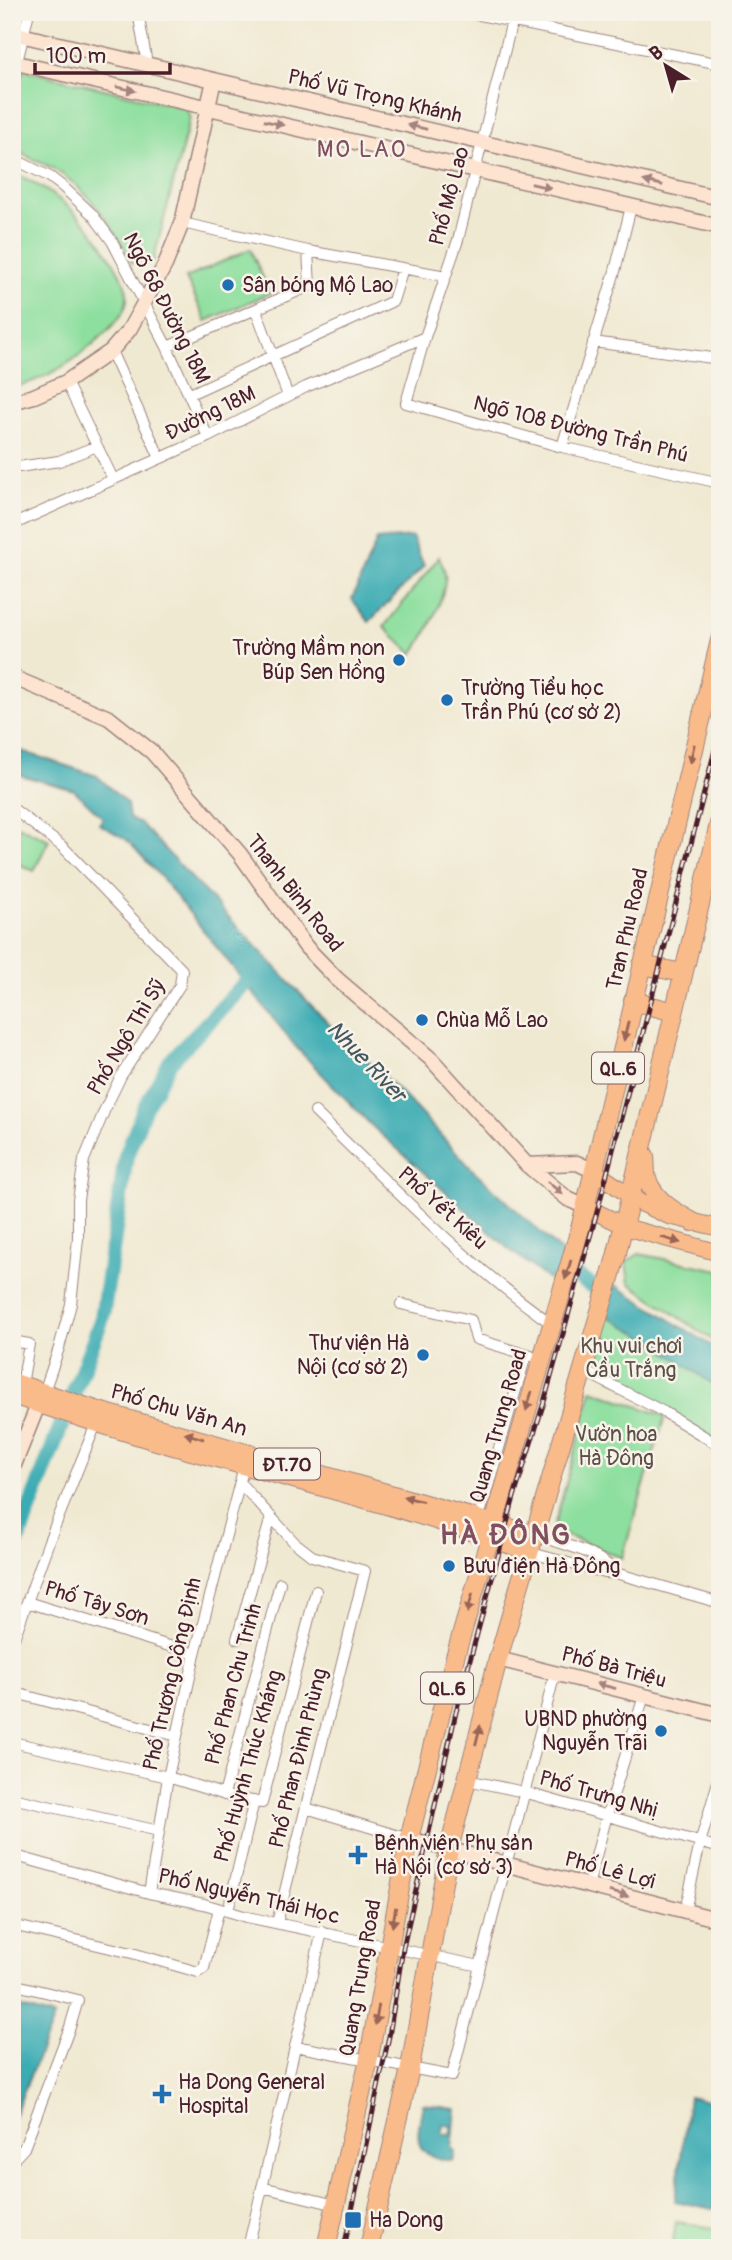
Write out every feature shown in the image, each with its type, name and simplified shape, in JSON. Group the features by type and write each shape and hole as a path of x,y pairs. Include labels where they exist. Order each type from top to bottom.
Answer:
{"highway":[{"name":"Tran Phu Road","path":"554,1318 580,1229 720,640"},
{"name":"QL.6","path":"369,2248 410,2067 449,1849 498,1660 533,1553 582,1370 616,1257 720,820"},
{"path":"642,965 683,973"},
{"path":"633,1001 674,1012"},
{"path":"643,1143 646,1177 650,1186 670,1209 693,1222"},
{"name":"Quang Trung Road","path":"326,2248 369,2059 409,1839 455,1657 484,1527 534,1357 554,1318"}],"main road":[{"path":"594,1171 641,1203 669,1216 720,1228"},
{"path":"585,1207 623,1224 720,1253"},
{"name":"ĐT.70","path":"16,1387 44,1400 96,1416"},
{"name":"Phố Chu Văn An","path":"96,1416 484,1527 538,1535"},
{"name":"Phố Chu Văn An","path":"153,1433 244,1466 310,1478"},
{"name":"Phố Chu Văn An","path":"484,1527 533,1553"}],"street":[{"path":"12,83 18,34 29,12"},
{"path":"138,12 147,64"},
{"path":"465,12 720,64"},
{"name":"Phố Mộ Lao","path":"434,411 406,403 458,240 512,21"},
{"name":"Phố Vũ Trọng Khánh","path":"18,34 720,198"},
{"path":"15,63 720,228"},
{"path":"12,402 66,382 111,351 129,330 165,265 182,223 214,80"},
{"name":"Ngõ 68 Đường 18M","path":"12,158 50,177 91,213 112,241 167,347 208,437"},
{"path":"562,447 615,271 631,207"},
{"path":"182,223 308,251 446,276"},
{"path":"167,347 310,286 308,251"},
{"path":"190,394 393,301 403,268"},
{"path":"256,310 288,396"},
{"name":"Đường 18M","path":"12,525 208,437 288,396 425,337"},
{"path":"593,342 720,359"},
{"path":"111,351 160,458"},
{"path":"66,382 113,479"},
{"name":"Ngõ 108 Đường Trần Phú","path":"434,411 562,447 720,483"},
{"path":"12,468 59,461 97,446"},
{"name":"Thanh Binh Road","path":"12,677 109,718 152,752 240,854 306,947 337,979 436,1065 527,1165 568,1199 585,1207"},
{"name":"Phố Ngô Thì Sỹ","path":"12,808 63,847 182,970 180,985 121,1076 84,1160 78,1200 78,1239 71,1304 44,1400"},
{"name":"Phố Yết Kiêu","path":"315,1112 410,1206 508,1291 554,1318"},
{"path":"527,1165 578,1163 594,1171"},
{"path":"401,1304 471,1320 476,1339 534,1357"},
{"path":"12,1341 29,1344 16,1387"},
{"path":"582,1370 664,1412 720,1446"},
{"path":"12,1470 44,1400"},
{"path":"12,1644 96,1416"},
{"name":"Phố Trương Công Định","path":"149,1893 168,1777 195,1654 244,1466"},
{"path":"237,1639 271,1517 240,1483"},
{"name":"Phố Phan Đình Phùng","path":"271,1517 294,1542 313,1556 365,1571 277,1923"},
{"path":"538,1535 604,1560 620,1574"},
{"path":"533,1553 605,1573 620,1574 720,1603"},
{"name":"Phố Phan Chu Trinh","path":"224,1795 280,1583"},
{"name":"Phố Huỳnh Thúc Kháng","path":"12,1924 198,1972 204,1968 224,1910 254,1801 262,1803 316,1591"},
{"name":"Phố Tây Sơn","path":"27,1602 195,1654"},
{"name":"Phố Bà Triệu","path":"498,1660 720,1715"},
{"path":"295,2046 452,2076 555,1673"},
{"path":"12,1692 177,1736"},
{"path":"588,1885 644,1696"},
{"path":"12,1742 168,1777 224,1795 254,1801"},
{"path":"685,1911 700,1843 720,1777"},
{"name":"Phố Trưng Nhị","path":"467,1780 524,1792 720,1849"},
{"path":"12,1798 159,1831"},
{"path":"306,1808 409,1839"},
{"name":"Phố Lê Lợi","path":"409,1839 720,1920"},
{"name":"Phố Nguyễn Thái Học","path":"12,1855 149,1893 480,1966"},
{"path":"248,2248 322,1932"},
{"path":"12,1984 78,2000 71,2027 24,2148 12,2161"},
{"path":"262,2187 336,2205"}],"green space":[{"path":"23,70 186,108 190,117 153,262 132,263 108,222 77,186 52,168 12,149 12,110"},
{"path":"12,172 60,200 86,224 108,252 123,279 127,295 125,308 120,316 87,349 52,373 12,388"},
{"name":"Sân bóng Mộ Lao","path":"250,249 270,293 206,321 186,278"},
{"path":"439,557 445,573 443,592 429,627 413,654 384,627"},
{"path":"12,823 49,840 34,871 12,861"},
{"path":"639,1254 720,1270 720,1345 629,1283 626,1262"},
{"name":"Khu vui chơi Cầu Trắng","path":"608,1315 649,1337 720,1387 720,1444 612,1378 599,1365 593,1349 595,1336"},
{"name":"Vườn hoa Hà Đông","path":"592,1390 665,1416 622,1558 553,1530"},
{"path":"676,2222 720,2229 720,2248 672,2248"}],"water":[{"path":"412,537 424,566 369,622 352,599 377,540"},
{"path":"12,748 97,776 127,804 129,818 141,824 327,1022 406,1098 472,1169 566,1256 557,1286 509,1249 372,1126 296,1047 160,876 127,840 99,824 103,818 74,790 12,773"},
{"path":"610,1282 720,1351 720,1389 648,1339 601,1312"},
{"path":"12,2005 54,2017 12,2121"},
{"path":"689,2097 720,2103 720,2152 713,2209 675,2201"},
{"path":"423,2104 456,2109 454,2130 443,2124 442,2134 450,2135 454,2132 453,2161 439,2159 423,2150 418,2137"}],"waterway":[{"path":"12,1555 102,1318 126,1156 144,1109 170,1062 258,970"},
{"name":"Nhue River","path":"559,1265 614,1300"}],"railway":[{"path":"344,2248 389,2036 403,1948 456,1712 514,1497 544,1402 600,1201 720,730"}],"place":[{"name":"Sân bóng Mộ Lao","path":"228,285"},
{"name":"Trường Mầm non Búp Sen Hồng","path":"399,660"},
{"name":"Trường Tiểu học Trần Phú (cơ sở 2)","path":"447,700"},
{"name":"Chùa Mỗ Lao","path":"422,1020"},
{"name":"Thư viện Hà Nội (cơ sở 2)","path":"423,1355"},
{"name":"Bưu điện Hà Đông","path":"449,1566"},
{"name":"UBND phường Nguyễn Trãi","path":"661,1731"},
{"name":"Bệnh viện Phụ sản Hà Nội (cơ sở 3)","path":"358,1855"},
{"name":"Ha Dong General Hospital","path":"162,2094"},
{"name":"Ha Dong","path":"353,2220"}],"district":[{"name":"MO LAO","path":"362,149"},
{"name":"HÀ ĐÔNG","path":"506,1534"}]}
